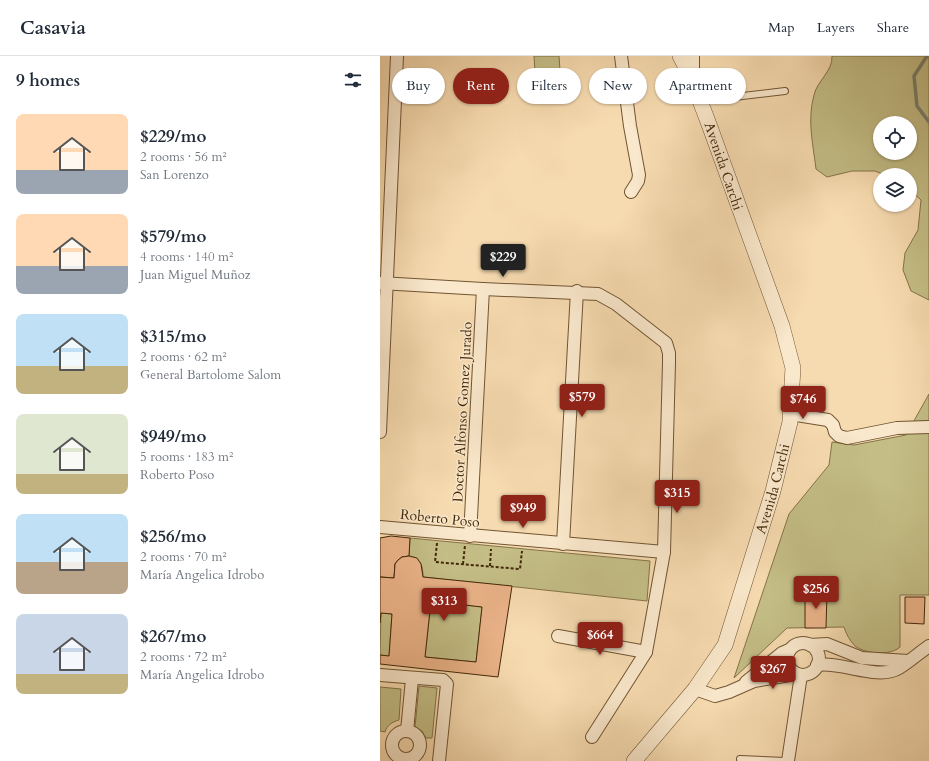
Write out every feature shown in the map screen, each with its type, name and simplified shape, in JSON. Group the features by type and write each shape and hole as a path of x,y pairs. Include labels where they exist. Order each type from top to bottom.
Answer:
{"street":[{"path":"380,432 385,199 397,56"},
{"path":"621,56 630,126 639,175 638,182 631,192"},
{"name":"Avenida Carchi","path":"680,56 686,68"},
{"path":"693,56 693,68"},
{"name":"Avenida Carchi","path":"634,761 695,689 725,645 774,491 790,414 793,368 782,326 701,104"},
{"path":"384,283 598,294 616,304 666,343 669,353 664,552 646,652 592,736"},
{"name":"Doctor Alfonso Gomez Jurado","path":"468,536 483,289"},
{"path":"564,544 577,292"},
{"path":"790,414 828,420 833,425 835,432 839,436 848,438 897,428 929,427"},
{"name":"Roberto Poso","path":"380,527 438,534 664,552"},
{"path":"558,636 646,652"},
{"path":"695,689 714,696 730,692 744,684 782,653 800,643 810,645 827,644 862,658 908,661"},
{"path":"744,684 758,680 813,671 819,658 817,652 810,645"},
{"path":"817,665 834,664 878,672 898,669 929,646"},
{"path":"789,650 786,658 787,663 789,668 798,674"},
{"path":"787,761 798,674"},
{"path":"380,675 412,679 444,680 447,684 439,761"},
{"path":"407,731 412,679"},
{"path":"407,731 416,735 421,746 416,756 406,760 397,756 386,743 407,731"},
{"path":"421,746 440,748"}],"lane":[{"path":"746,96 785,91"},
{"path":"740,759 787,761"}],"path":[{"path":"438,534 435,562 520,569 522,541"},
{"path":"463,564 468,536"},
{"path":"490,566 492,538"}],"shaded area":[{"path":"534,56 559,56 560,68 535,68"},
{"path":"832,56 929,56 929,300 911,291 903,270 905,253 918,230 921,200 917,196 917,168 873,168 873,171 852,171 827,177 816,169 811,132 812,104 818,85 830,66"},
{"path":"929,394 929,595 900,595 900,647 896,650 884,653 865,651 853,644 844,627 787,628 734,678 789,514 829,465 832,442 854,445 906,435"},
{"path":"410,538 650,561 647,601 423,577 419,561 409,556"},
{"path":"431,601 482,607 476,662 425,657"},
{"path":"381,613 392,614 389,656 380,655"},
{"path":"419,686 437,688 432,738 426,738 422,731 415,727"},
{"path":"380,687 401,689 399,720 390,724 385,732 380,731"}],"building":[{"path":"391,536 410,538 409,556 402,557 395,564 394,578 380,577 380,538"},
{"path":"409,556 417,558 421,564 423,577 512,586 498,677 380,664 380,655 389,656 392,614 381,613 380,623 380,577 394,578 395,564 402,557","holes":["431,601 482,607 476,662 425,657"]},
{"path":"805,592 827,593 826,628 805,628"},
{"path":"905,597 925,597 924,624 905,623"}],"waterway":[{"path":"927,56 914,76 917,106 929,122"}]}
